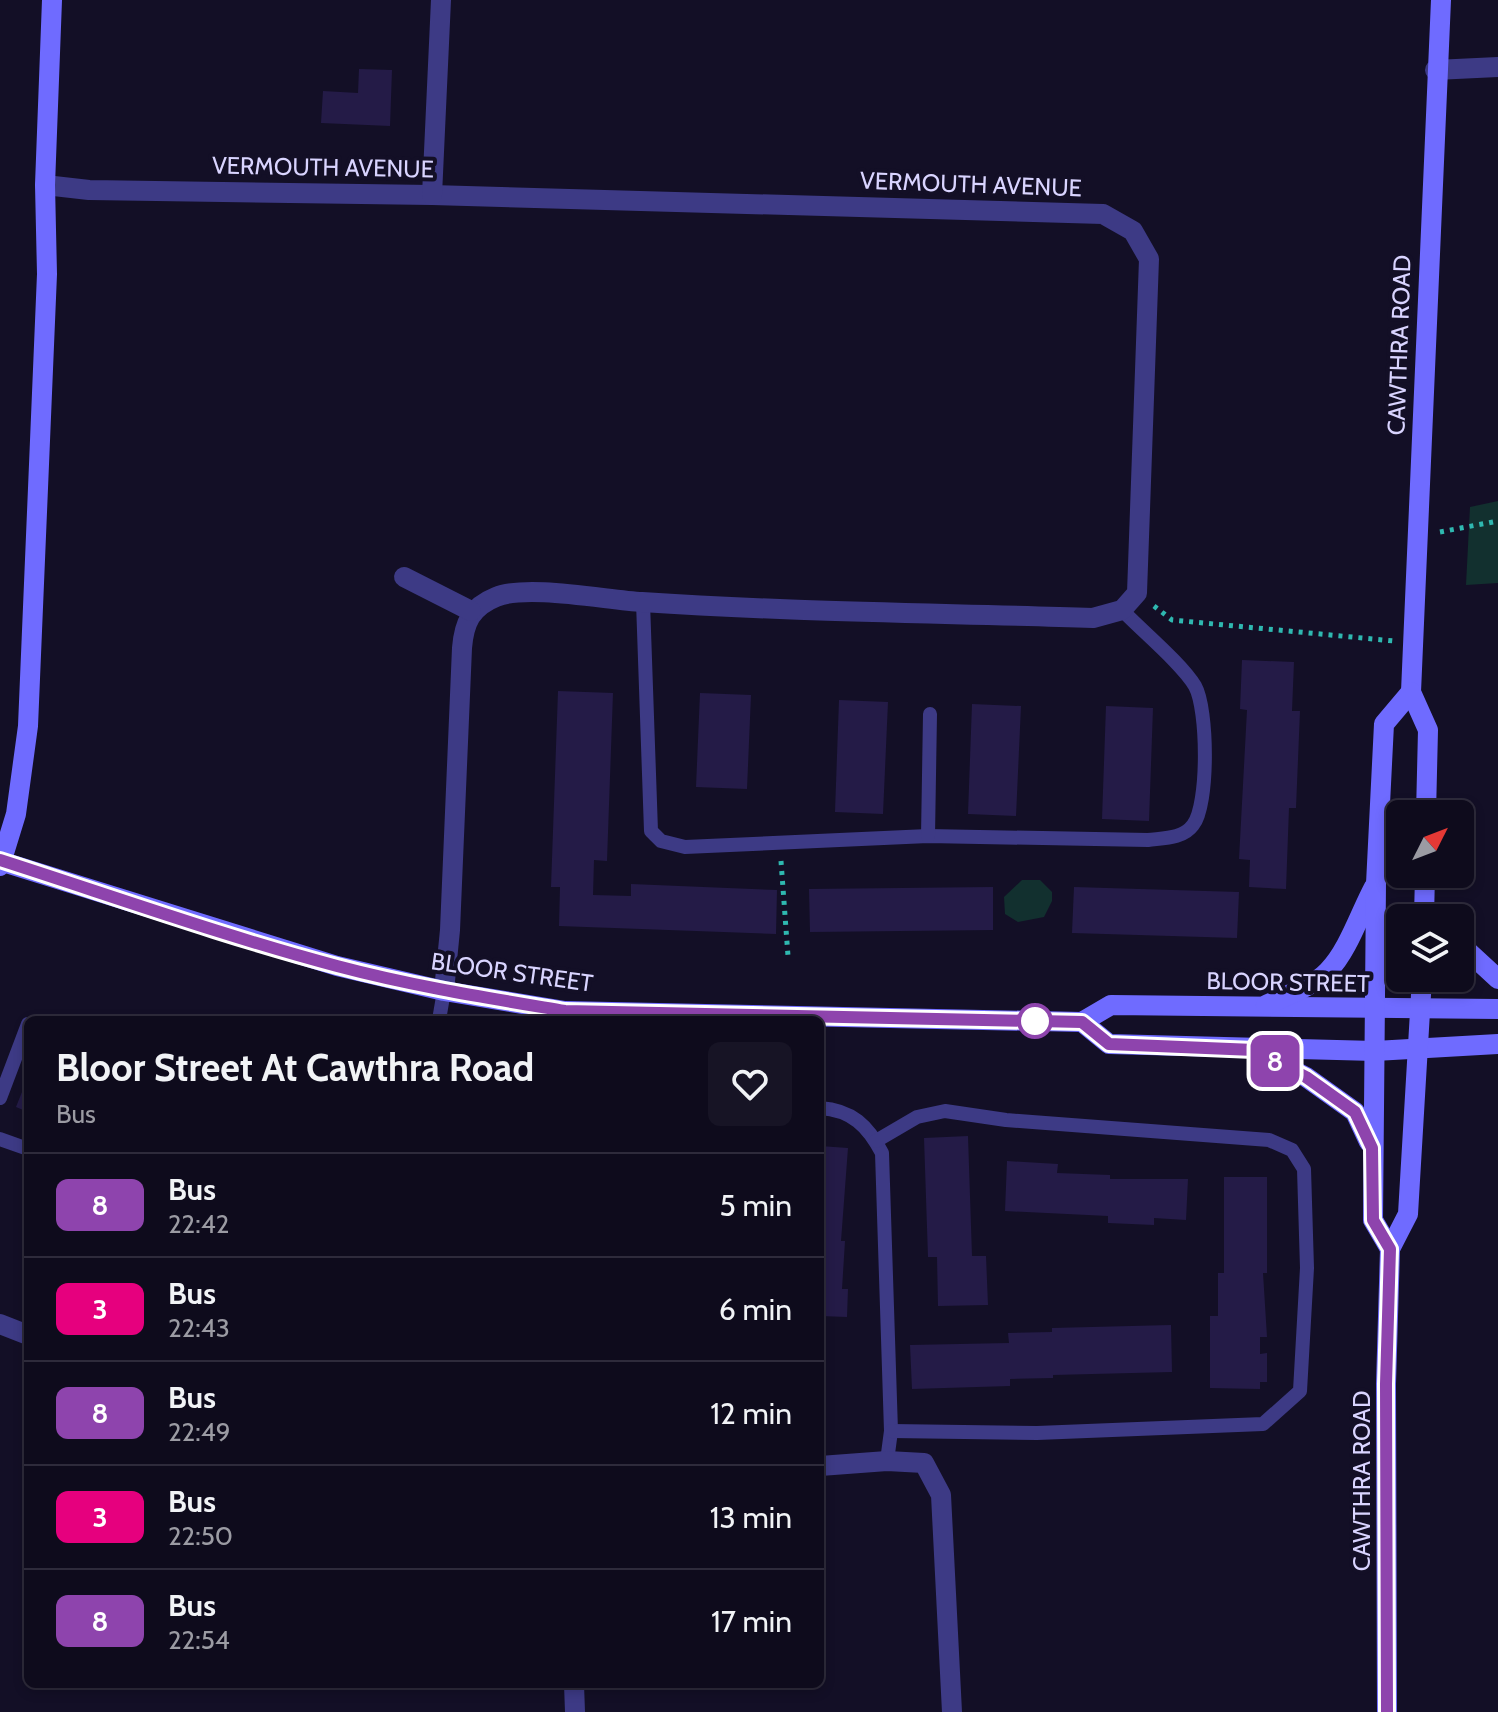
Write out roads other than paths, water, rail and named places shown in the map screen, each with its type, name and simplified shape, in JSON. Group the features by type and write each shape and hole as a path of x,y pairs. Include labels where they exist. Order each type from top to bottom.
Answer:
{"street":[{"path":"1,862 16,814 28,726 47,274 45,185 52,0"},
{"path":"432,195 441,0"},
{"name":"CAWTHRA ROAD","path":"1426,800 1428,730 1411,692 1435,70 1441,0"},
{"path":"1435,70 1498,67"},
{"name":"VERMOUTH AVENUE","path":"45,185 89,190 432,195 1103,214 1133,231 1149,259 1137,593 1122,610"},
{"path":"404,577 471,611"},
{"path":"444,991 450,930 464,629 471,611 497,596 522,592 643,602 1093,618 1122,610"},
{"name":"CAWTHRA ROAD","path":"1390,1249 1373,1220 1376,884 1384,724 1411,692"},
{"name":"BLOOR STREET","path":"1,862 337,966 444,991 565,1011 800,1016"},
{"path":"1260,1008 1326,974 1348,945 1351,928 1376,884"},
{"path":"1424,888 1424,904"},
{"path":"1424,896 1430,904"},
{"path":"1474,957 1498,979"},
{"name":"CAWTHRA ROAD","path":"1387,1712 1386,1384 1390,1249 1408,1214 1422,992"},
{"name":"BLOOR STREET","path":"824,1017 1082,1022 1111,1005 1498,1009"},
{"path":"1082,1022 1109,1044 1375,1051 1498,1044"},
{"path":"1254,1050 1306,1077 1355,1112 1372,1148"},
{"path":"0,1324 24,1333"},
{"path":"824,1466 887,1461 924,1463 941,1495 952,1712"},
{"path":"574,1688 575,1712"}],"lane":[{"path":"643,602 651,831 661,841 685,847 928,836 1148,840 1178,836 1192,827 1200,811 1205,715 1195,685 1122,610"},
{"path":"928,836 930,714"},
{"path":"440,1016 444,991"},
{"path":"0,1098 24,1036"},
{"path":"824,1108 841,1110 869,1129 882,1153 891,1431 887,1461"},
{"path":"876,1141 917,1117 945,1111 1006,1120 1269,1140 1292,1150 1304,1169 1307,1268 1300,1391 1263,1424 1037,1433 891,1431"},
{"path":"0,1139 24,1148"}]}
